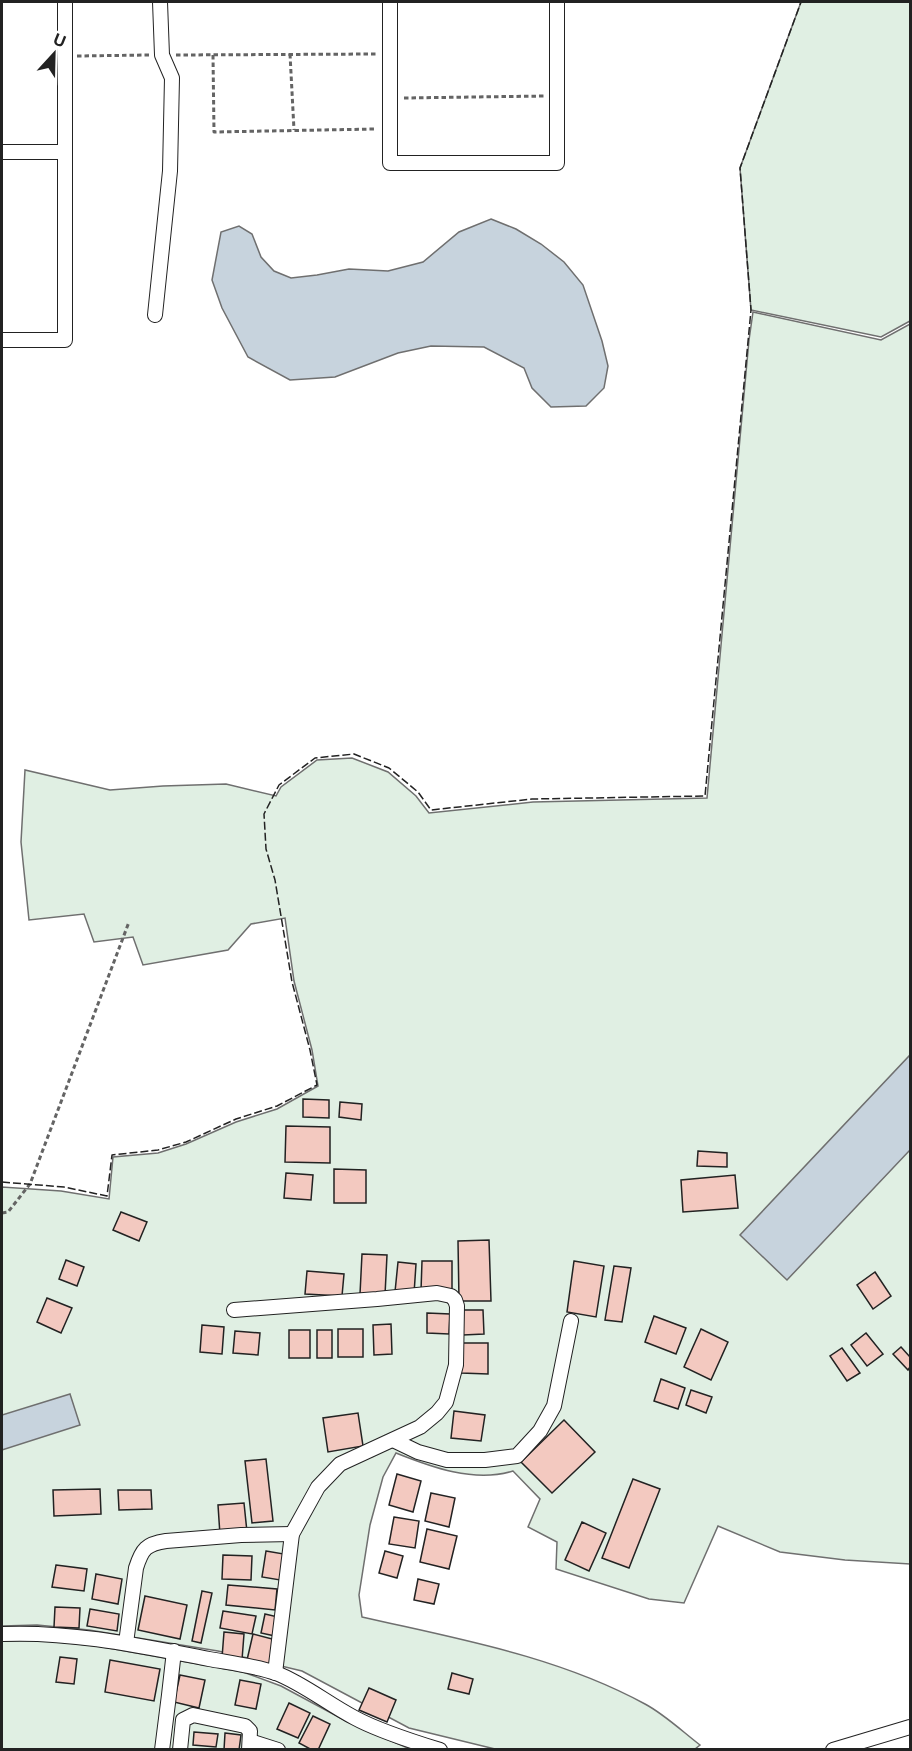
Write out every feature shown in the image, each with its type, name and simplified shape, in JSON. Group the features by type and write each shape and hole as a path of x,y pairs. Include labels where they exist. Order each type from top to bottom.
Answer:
{"street":[{"path":"2,340 65,340 64,2"},
{"path":"155,315 170,171 172,78 162,55 160,2"},
{"path":"390,2 390,163 557,164 557,2"},
{"path":"2,152 64,152"},
{"path":"234,1310 437,1293 451,1296 458,1306 456,1365 446,1402 420,1427 340,1464 318,1487 292,1534 275,1673"},
{"path":"393,1440 417,1452 447,1460 485,1461 517,1456 540,1431 554,1406 571,1321"},
{"path":"126,1643 136,1568 145,1548 166,1541 241,1534 292,1534"},
{"path":"2,1634 26,1633 126,1643 275,1673 310,1690 355,1719 440,1749"},
{"path":"162,1749 174,1651"},
{"path":"180,1749 183,1720 194,1715 245,1726 250,1731 250,1745 278,1749"},
{"path":"833,1749 910,1727"}],"path":[{"path":"290,54 294,130"},
{"path":"64,56 390,54"},
{"path":"213,55 214,132 390,128"},
{"path":"390,98 557,96"},
{"path":"2,1214 8,1212 30,1184 129,922"}],"green space":[{"path":"801,2 910,2 910,321 881,337 751,310 740,168"},
{"path":"753,312 881,340 910,324 910,1564 845,1560 780,1552 718,1526 684,1603 649,1599 556,1569 557,1542 528,1527 540,1499 513,1471 483,1475 453,1472 396,1453 383,1477 370,1525 359,1595 362,1617 506,1651 577,1673 612,1687 652,1708 700,1745 695,1749 495,1749 409,1728 302,1671 218,1651 89,1630 37,1625 2,1626 2,1187 61,1191 109,1199 113,1157 158,1153 186,1144 236,1122 277,1109 318,1086 312,1050 294,981 285,918 251,924 228,950 143,965 133,937 94,942 84,914 29,920 21,842 25,770 110,790 226,784 276,796 281,787 317,760 352,758 388,772 416,796 429,813 533,802 707,798"},
{"path":"40,1640 97,1646 243,1672 281,1686 348,1722 410,1749 2,1749 2,1641"}],"shaded area":[{"path":"491,219 516,229 541,244 564,262 583,285 608,366 604,388 586,406 551,407 532,388 524,368 484,347 431,346 398,353 335,377 290,380 248,357 222,308 212,280 221,232 239,226 252,234 261,257 274,271 291,278 349,269 388,271 423,262 459,232"},
{"path":"910,1055 910,1150 787,1280 740,1235"},
{"path":"70,1394 80,1425 2,1450 2,1415"}],"building":[{"path":"303,1099 329,1100 329,1118 303,1117"},
{"path":"340,1102 362,1104 361,1120 339,1117"},
{"path":"286,1126 330,1127 330,1163 285,1162"},
{"path":"698,1151 727,1153 727,1167 697,1166"},
{"path":"334,1169 366,1170 366,1203 334,1203"},
{"path":"286,1173 313,1175 311,1200 284,1198"},
{"path":"735,1175 738,1208 683,1212 681,1180"},
{"path":"121,1212 147,1222 139,1241 113,1230"},
{"path":"489,1240 491,1301 459,1301 458,1241"},
{"path":"362,1254 387,1255 385,1295 360,1294"},
{"path":"66,1260 84,1267 77,1286 59,1279"},
{"path":"422,1261 452,1261 452,1292 421,1291"},
{"path":"574,1261 604,1266 596,1317 567,1312"},
{"path":"398,1262 416,1264 414,1294 395,1292"},
{"path":"614,1266 631,1268 622,1322 605,1320"},
{"path":"307,1271 344,1274 342,1296 305,1294"},
{"path":"875,1272 891,1296 873,1309 857,1285"},
{"path":"47,1298 72,1308 61,1333 37,1322"},
{"path":"463,1310 483,1310 484,1334 463,1335"},
{"path":"427,1313 450,1314 449,1334 427,1333"},
{"path":"654,1316 686,1328 676,1354 645,1342"},
{"path":"391,1324 392,1354 374,1355 373,1325"},
{"path":"202,1325 224,1327 222,1354 200,1352"},
{"path":"338,1329 363,1329 363,1357 338,1357"},
{"path":"701,1329 728,1342 711,1380 684,1367"},
{"path":"289,1330 310,1330 310,1358 289,1358"},
{"path":"317,1330 332,1330 332,1358 317,1358"},
{"path":"235,1331 260,1333 258,1355 233,1353"},
{"path":"866,1333 883,1354 867,1366 851,1345"},
{"path":"461,1343 488,1343 488,1374 461,1373"},
{"path":"901,1347 910,1357 908,1370 893,1354"},
{"path":"842,1348 860,1373 847,1381 830,1356"},
{"path":"661,1379 685,1388 678,1409 654,1401"},
{"path":"691,1390 712,1397 706,1413 686,1405"},
{"path":"454,1411 485,1415 481,1441 451,1438"},
{"path":"358,1413 363,1446 328,1452 323,1418"},
{"path":"564,1420 595,1452 552,1493 521,1462"},
{"path":"266,1459 273,1521 252,1523 245,1461"},
{"path":"397,1474 421,1481 413,1512 389,1505"},
{"path":"633,1479 660,1489 629,1568 602,1558"},
{"path":"100,1489 101,1514 54,1516 53,1490"},
{"path":"118,1490 151,1490 152,1509 119,1510"},
{"path":"431,1493 455,1498 449,1527 425,1521"},
{"path":"244,1503 247,1532 220,1535 218,1505"},
{"path":"394,1517 419,1521 415,1548 389,1544"},
{"path":"582,1522 606,1533 589,1571 565,1560"},
{"path":"427,1529 457,1536 449,1569 420,1562"},
{"path":"266,1551 284,1554 280,1580 262,1577"},
{"path":"385,1551 403,1556 397,1578 379,1573"},
{"path":"223,1555 252,1556 251,1580 222,1579"},
{"path":"56,1565 87,1569 84,1591 52,1587"},
{"path":"96,1574 122,1579 118,1604 92,1599"},
{"path":"418,1579 439,1584 434,1604 414,1600"},
{"path":"228,1585 277,1589 275,1610 226,1605"},
{"path":"202,1591 212,1593 201,1643 192,1641"},
{"path":"145,1596 187,1605 180,1639 138,1630"},
{"path":"55,1607 80,1608 79,1628 54,1627"},
{"path":"90,1609 119,1614 117,1631 87,1626"},
{"path":"223,1611 256,1616 252,1634 220,1628"},
{"path":"265,1614 278,1617 275,1636 261,1633"},
{"path":"224,1632 244,1634 242,1660 222,1658"},
{"path":"253,1634 276,1640 270,1666 247,1660"},
{"path":"60,1657 77,1659 74,1684 56,1682"},
{"path":"110,1660 160,1669 154,1701 105,1692"},
{"path":"452,1673 473,1679 469,1694 448,1689"},
{"path":"180,1675 205,1680 199,1708 174,1702"},
{"path":"240,1680 261,1684 256,1709 235,1705"},
{"path":"369,1688 396,1700 387,1722 359,1710"},
{"path":"289,1703 310,1713 298,1738 277,1729"},
{"path":"313,1716 330,1724 318,1750 312,1750 299,1743"},
{"path":"194,1732 218,1734 216,1747 193,1745"},
{"path":"225,1733 241,1735 239,1750 224,1750"}],"fence":[{"path":"2,1182 64,1187 107,1196 112,1155 158,1150 186,1142 236,1119 277,1106 317,1085 292,982 275,880 266,849 264,814 279,785 315,758 354,754 389,768 418,792 431,810 532,799 705,796 751,310 740,168 801,2"}]}
